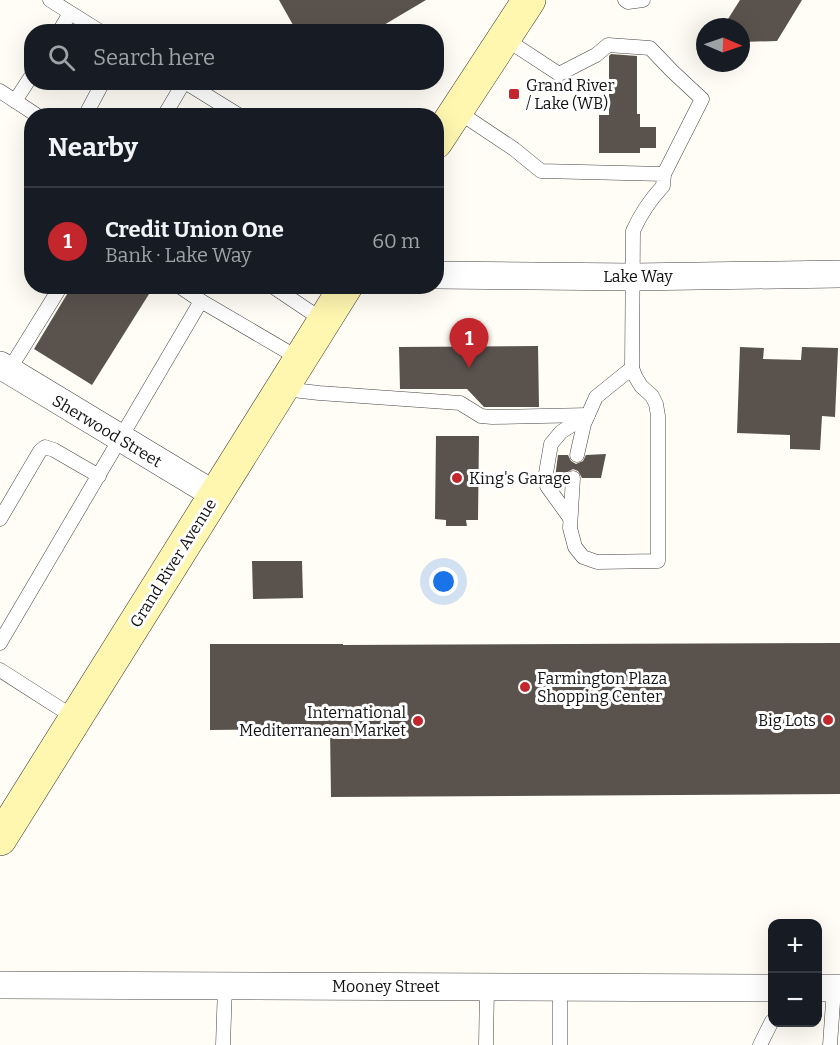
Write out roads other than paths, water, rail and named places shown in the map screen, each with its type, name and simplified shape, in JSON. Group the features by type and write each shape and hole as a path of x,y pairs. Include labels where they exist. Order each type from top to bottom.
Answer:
{"main road":[{"path":"444,130 529,0"},
{"name":"Grand River Avenue","path":"0,837 341,294"}],"street":[{"name":"Lake Way","path":"444,275 633,277 840,274"},
{"name":"Sherwood Street","path":"4,368 215,495"},
{"name":"Mooney Street","path":"0,985 768,988"}],"lane":[{"path":"50,0 88,24"},
{"path":"625,0 628,2 643,0"},
{"path":"64,24 70,13"},
{"path":"504,38 559,74 596,55 608,45 650,48 702,99 664,174 663,186 650,201 633,231 632,368 642,386 652,396 658,416 658,561 597,562 583,557 575,547 570,528 573,478"},
{"path":"15,101 24,87"},
{"path":"89,108 99,90"},
{"path":"169,108 179,90"},
{"path":"197,90 227,108"},
{"path":"0,91 26,108"},
{"path":"457,111 541,171 664,174"},
{"path":"4,368 55,294"},
{"path":"191,294 300,359"},
{"path":"284,294 324,321"},
{"path":"0,643 201,301"},
{"path":"577,455 584,424 596,398 632,368"},
{"path":"282,388 319,393 460,402 480,416 588,415"},
{"path":"570,518 547,486 546,473 551,444 561,432 588,415"},
{"path":"0,519 40,451 45,447 99,476"},
{"path":"0,670 75,718"},
{"path":"223,1045 225,986"},
{"path":"486,1045 487,987"},
{"path":"560,987 560,1045"},
{"path":"830,988 830,1045"},
{"path":"760,1045 769,1027"}],"place":[{"name":"Grand River / Lake (WB)","path":"514,94"},
{"name":"Credit Union One","path":"469,368"},
{"name":"King's Garage","path":"457,478"},
{"name":"Farmington Plaza Shopping Center","path":"525,687"},
{"name":"Big Lots","path":"828,720"},
{"name":"International Mediterranean Market","path":"418,721"}]}
